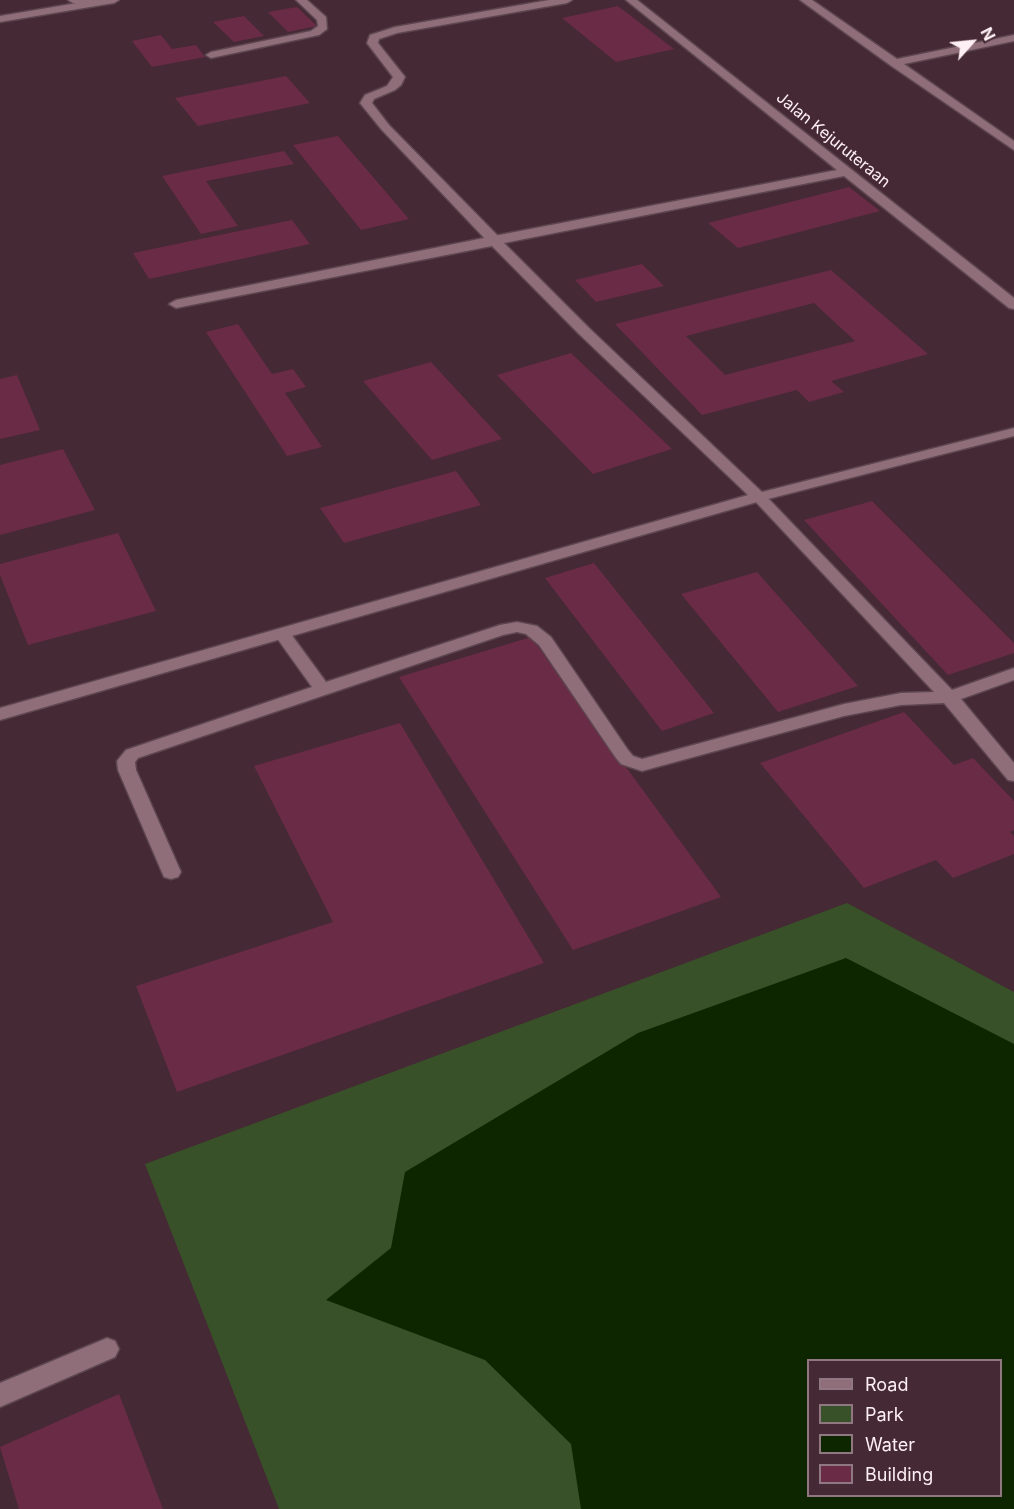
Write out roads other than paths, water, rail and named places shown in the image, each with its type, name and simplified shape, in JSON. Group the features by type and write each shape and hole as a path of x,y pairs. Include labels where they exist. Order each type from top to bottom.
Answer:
{"street":[{"path":"73,0 93,3"},
{"path":"0,19 114,0"},
{"path":"211,55 315,33 323,27 322,19 301,0"},
{"path":"567,0 394,30 374,37 372,43 399,77 397,83 391,88 369,97 366,103 385,127 584,331 759,497 949,697 1014,775"},
{"name":"Jalan Kejuruteraan","path":"631,0 1014,306"},
{"path":"805,0 1014,146"},
{"path":"894,63 1014,38"},
{"path":"176,304 846,172"},
{"path":"0,695 3,713 759,497 1014,432"},
{"path":"171,872 127,770 126,761 132,754 500,630 517,627 531,630 545,642 627,760 642,765 844,710 901,699 949,697 1014,674"},
{"path":"282,634 322,689"},
{"path":"0,1395 107,1348"}],"water":[{"path":"846,958 1014,1044 1014,1509 581,1509 571,1444 485,1360 326,1300 391,1248 405,1172 638,1033"}]}
